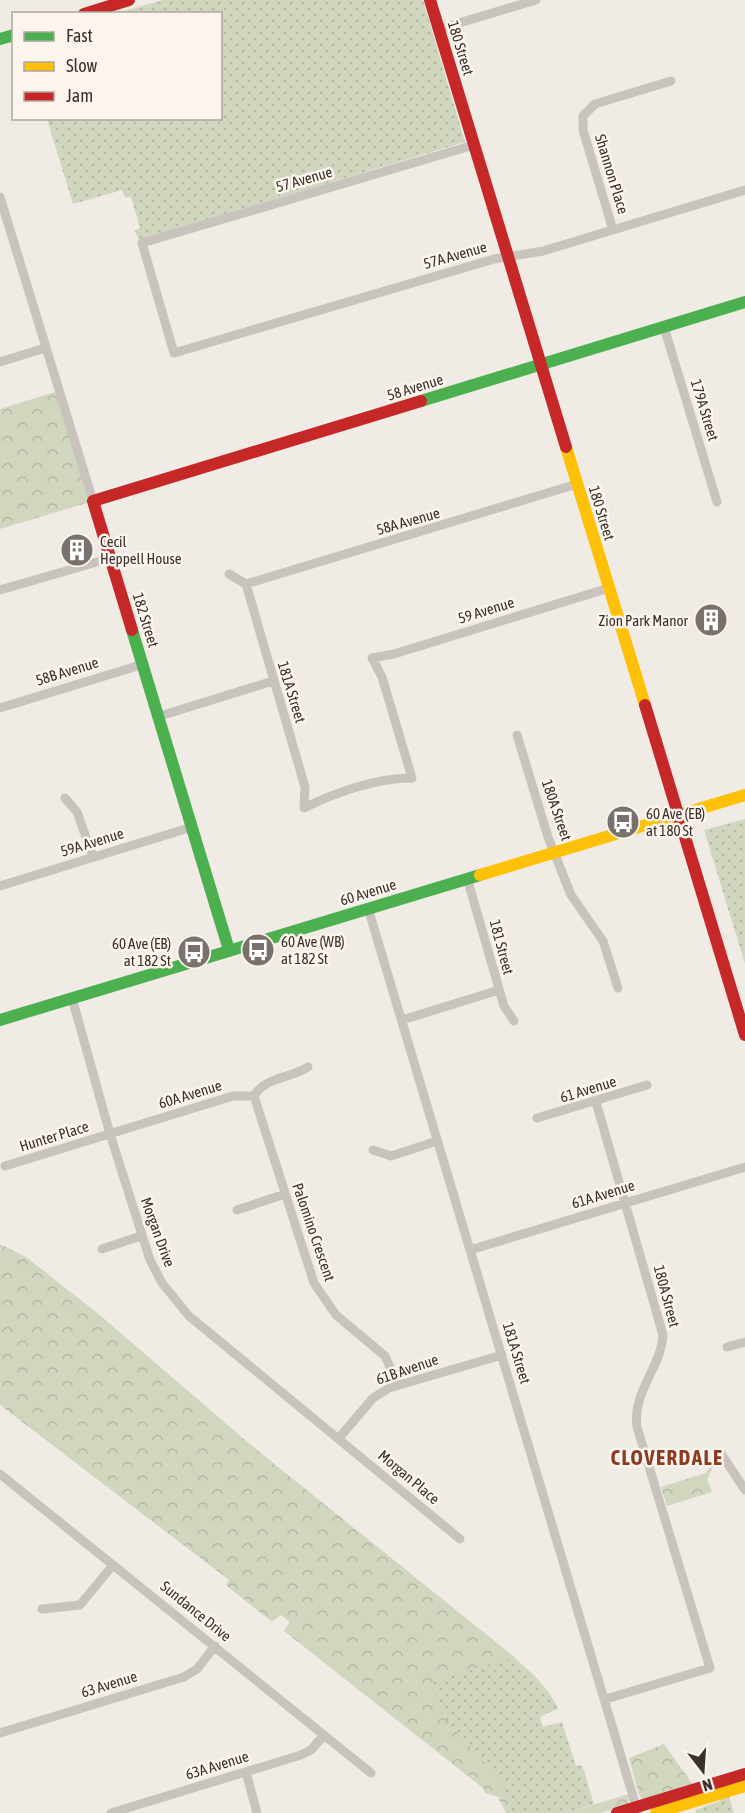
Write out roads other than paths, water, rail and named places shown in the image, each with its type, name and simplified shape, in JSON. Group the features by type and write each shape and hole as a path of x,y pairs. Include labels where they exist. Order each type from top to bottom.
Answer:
{"main road":[{"path":"90,12 129,0"},
{"name":"180 Street","path":"430,0 745,1035"},
{"name":"58 Avenue","path":"93,501 745,302"},
{"name":"182 Street","path":"93,501 229,950"},
{"name":"60 Avenue","path":"0,1020 745,795"},
{"path":"617,1813 638,1810 745,1774"},
{"path":"656,1813 745,1786"}],"street":[{"path":"439,29 536,0"},
{"name":"Shannon Place","path":"613,230 583,130 584,116 595,104 671,81"},
{"name":"57 Avenue","path":"174,353 142,243 474,144"},
{"name":"57A Avenue","path":"174,353 509,257 543,251 745,190"},
{"name":"182 Street","path":"0,197 93,501"},
{"name":"179A Street","path":"664,327 717,502"},
{"path":"0,363 45,348"},
{"name":"58A Avenue","path":"246,584 577,484"},
{"path":"0,590 111,558"},
{"path":"229,574 246,584"},
{"name":"181A Street","path":"246,584 305,787 304,808"},
{"name":"59 Avenue","path":"304,808 322,799 393,778 412,778 382,677 372,658 394,654 609,588"},
{"name":"58B Avenue","path":"0,708 144,664"},
{"path":"160,716 273,681"},
{"name":"180A Street","path":"517,735 570,896 603,941 618,988"},
{"path":"65,798 77,812 93,857"},
{"name":"59A Avenue","path":"0,886 192,827"},
{"name":"181 Street","path":"467,878 506,1012 514,1021"},
{"name":"181A Street","path":"368,908 638,1810"},
{"path":"402,1020 499,990"},
{"name":"Morgan Drive","path":"72,998 141,1236 162,1283 189,1316 339,1438"},
{"name":"60A Avenue","path":"111,1134 233,1096 254,1096 267,1083 299,1073 308,1067"},
{"name":"61 Avenue","path":"537,1119 647,1085"},
{"name":"Palomino Crescent","path":"254,1096 308,1268 321,1295 344,1323 385,1356 398,1385"},
{"name":"180A Street","path":"596,1102 663,1335 659,1354 637,1402 637,1427 710,1668 606,1700"},
{"name":"Hunter Place","path":"5,1166 111,1134"},
{"path":"373,1150 392,1156 437,1141"},
{"name":"61A Avenue","path":"470,1250 745,1167"},
{"path":"237,1210 285,1194"},
{"path":"102,1249 141,1236"},
{"path":"727,1347 745,1342"},
{"name":"61B Avenue","path":"339,1438 373,1398 398,1385 502,1355"},
{"name":"Morgan Place","path":"339,1438 460,1539"},
{"path":"720,1452 745,1490"},
{"name":"Sundance Drive","path":"0,1474 371,1773"},
{"path":"42,1609 80,1605 113,1565"},
{"name":"63 Avenue","path":"0,1733 184,1677 197,1669 215,1646"},
{"name":"63A Avenue","path":"111,1813 306,1753 324,1735"},
{"path":"246,1772 257,1813"},
{"path":"144,1803 147,1813"}],"place":[{"name":"Cecil Heppell House","path":"77,550"},
{"name":"Zion Park Manor","path":"711,620"},
{"name":"60 Ave (EB) at 180 St","path":"623,822"},
{"name":"60 Ave (WB) at 182 St","path":"258,950"},
{"name":"60 Ave (EB) at 182 St","path":"194,952"}],"district":[{"name":"CLOVERDALE","path":"667,1457"}]}
